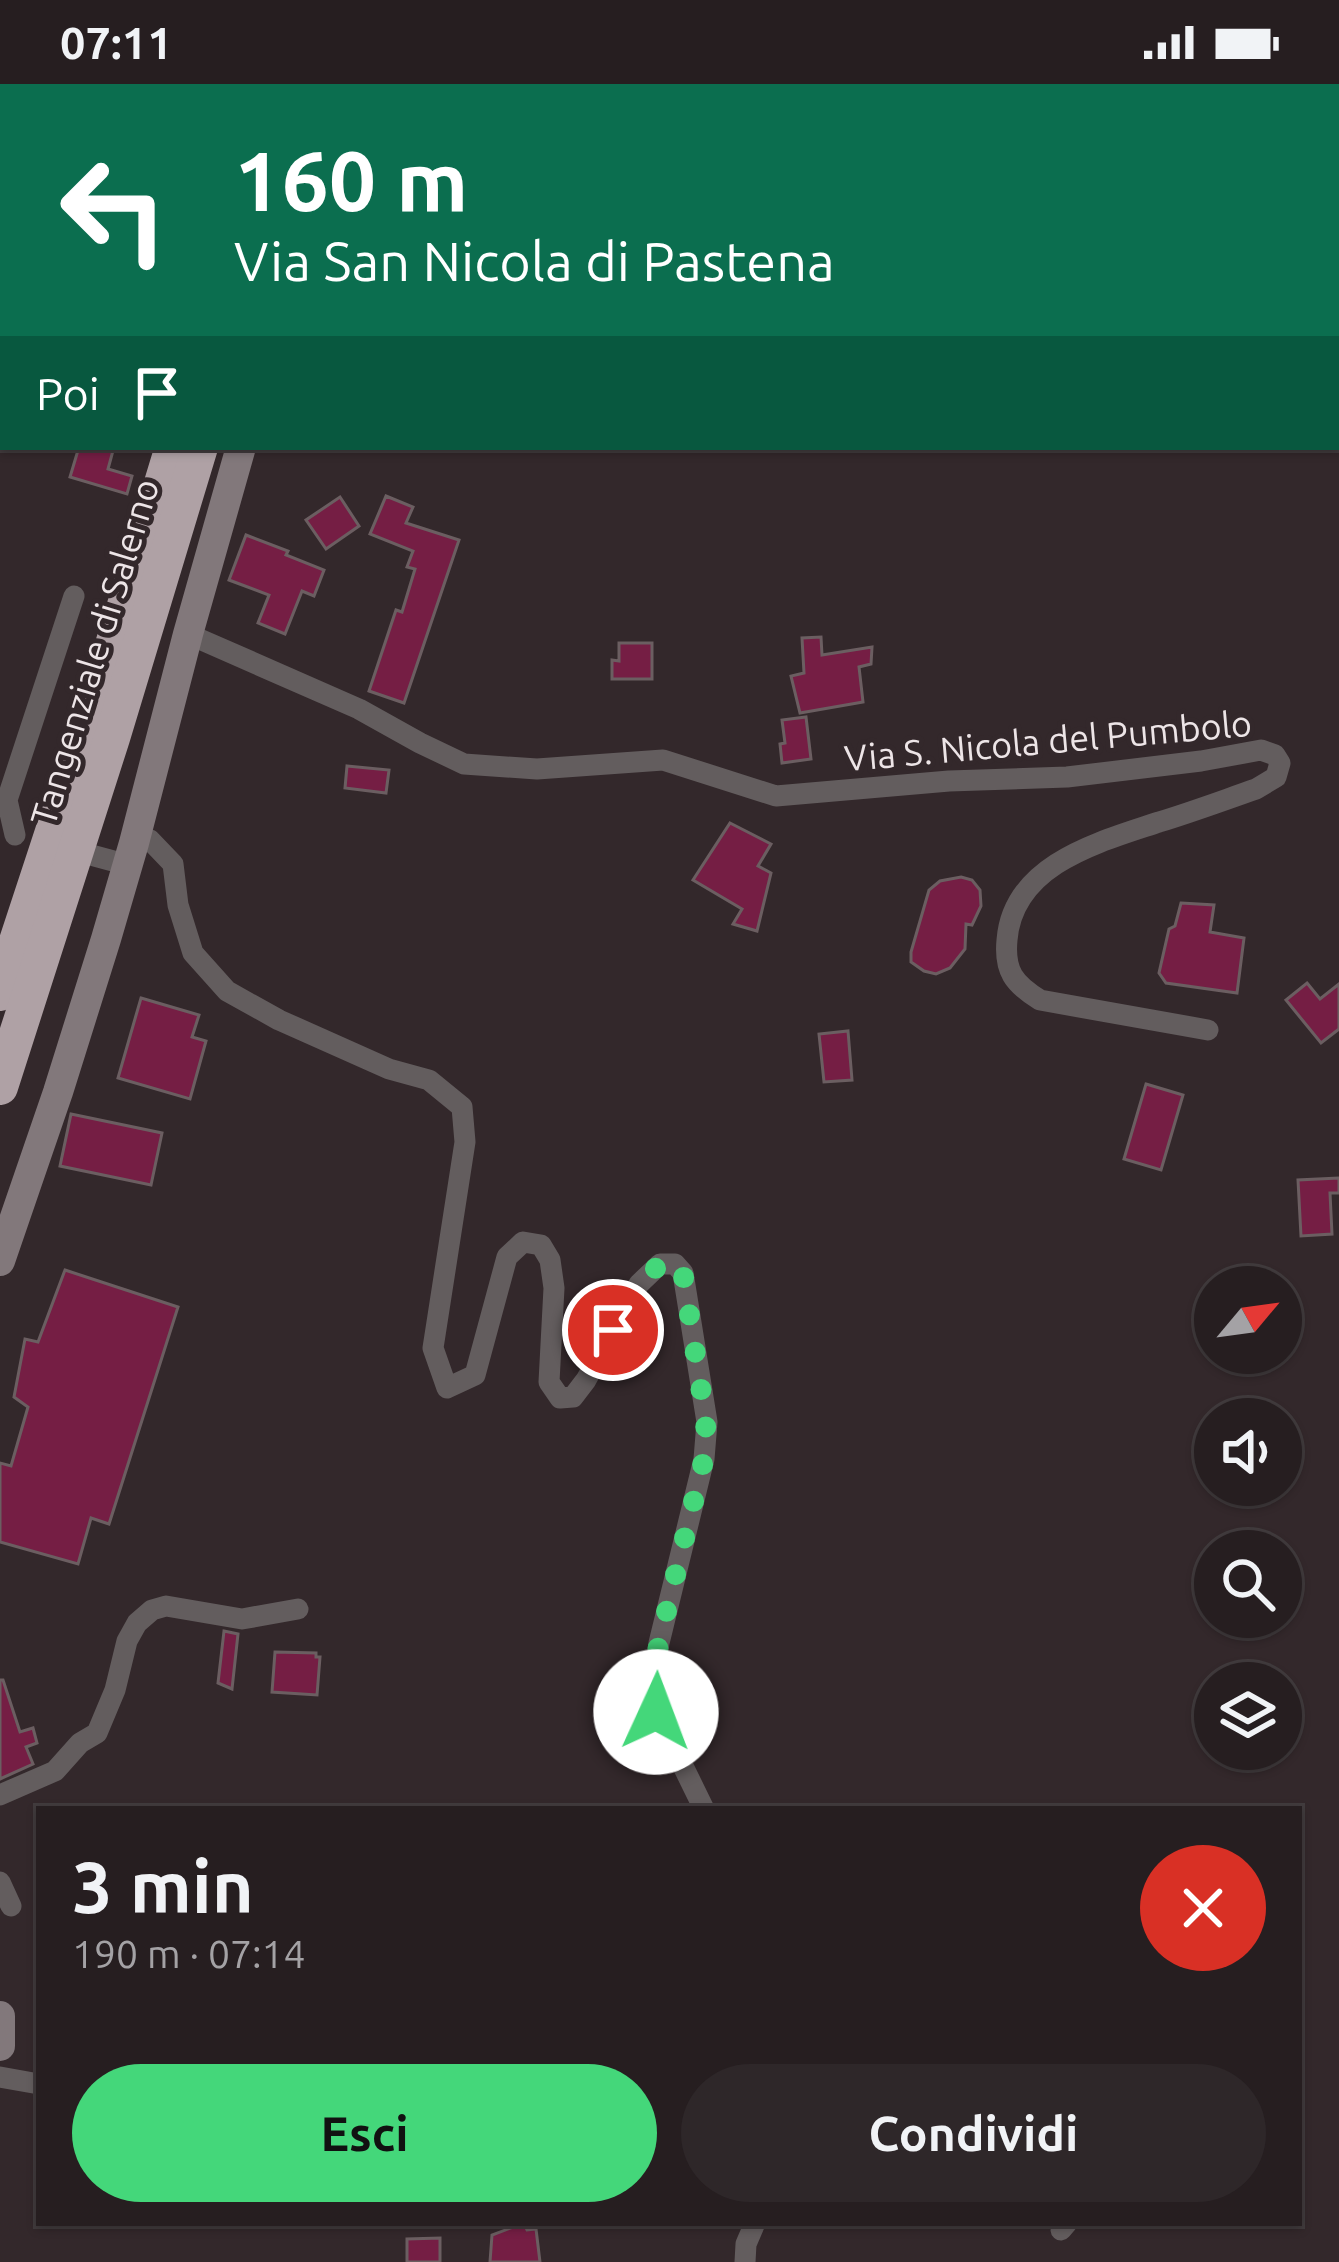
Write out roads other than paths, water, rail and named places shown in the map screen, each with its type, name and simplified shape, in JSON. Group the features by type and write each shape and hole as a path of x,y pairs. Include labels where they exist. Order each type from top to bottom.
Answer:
{"highway":[{"name":"Tangenziale di Salerno","path":"0,993 172,450"},
{"name":"Tangenziale di Salerno","path":"0,1087 199,450"}],"street":[{"path":"0,1261 131,854 241,450"},
{"path":"17,838 7,800 74,596"},
{"name":"Via S. Nicola del Pumbolo","path":"188,634 359,709 464,764 537,769 663,760 776,796 949,781 1067,777 1261,750 1275,755 1280,763 1276,777 1256,790 1092,843 1059,862 1018,904 1008,930 1005,962 1022,988 1040,1000 1208,1030"},
{"path":"92,855 131,854 150,840 173,864 178,904 193,952 226,991 389,1069 429,1080 462,1107 465,1142 433,1348 447,1388 475,1375 507,1257 524,1242 542,1245 550,1260 554,1288 548,1382 560,1398 573,1397 586,1380 639,1284 660,1264 675,1264 683,1273 706,1422 704,1459 652,1684 656,1712 703,1806"},
{"path":"0,1795 55,1771 80,1743 97,1733 116,1690 128,1641 137,1623 152,1610 166,1606 242,1619 298,1609"},
{"path":"0,1882 11,1906"},
{"path":"0,2016 0,2046"},
{"path":"0,2077 36,2083"},
{"path":"745,2262 754,2226"}]}
